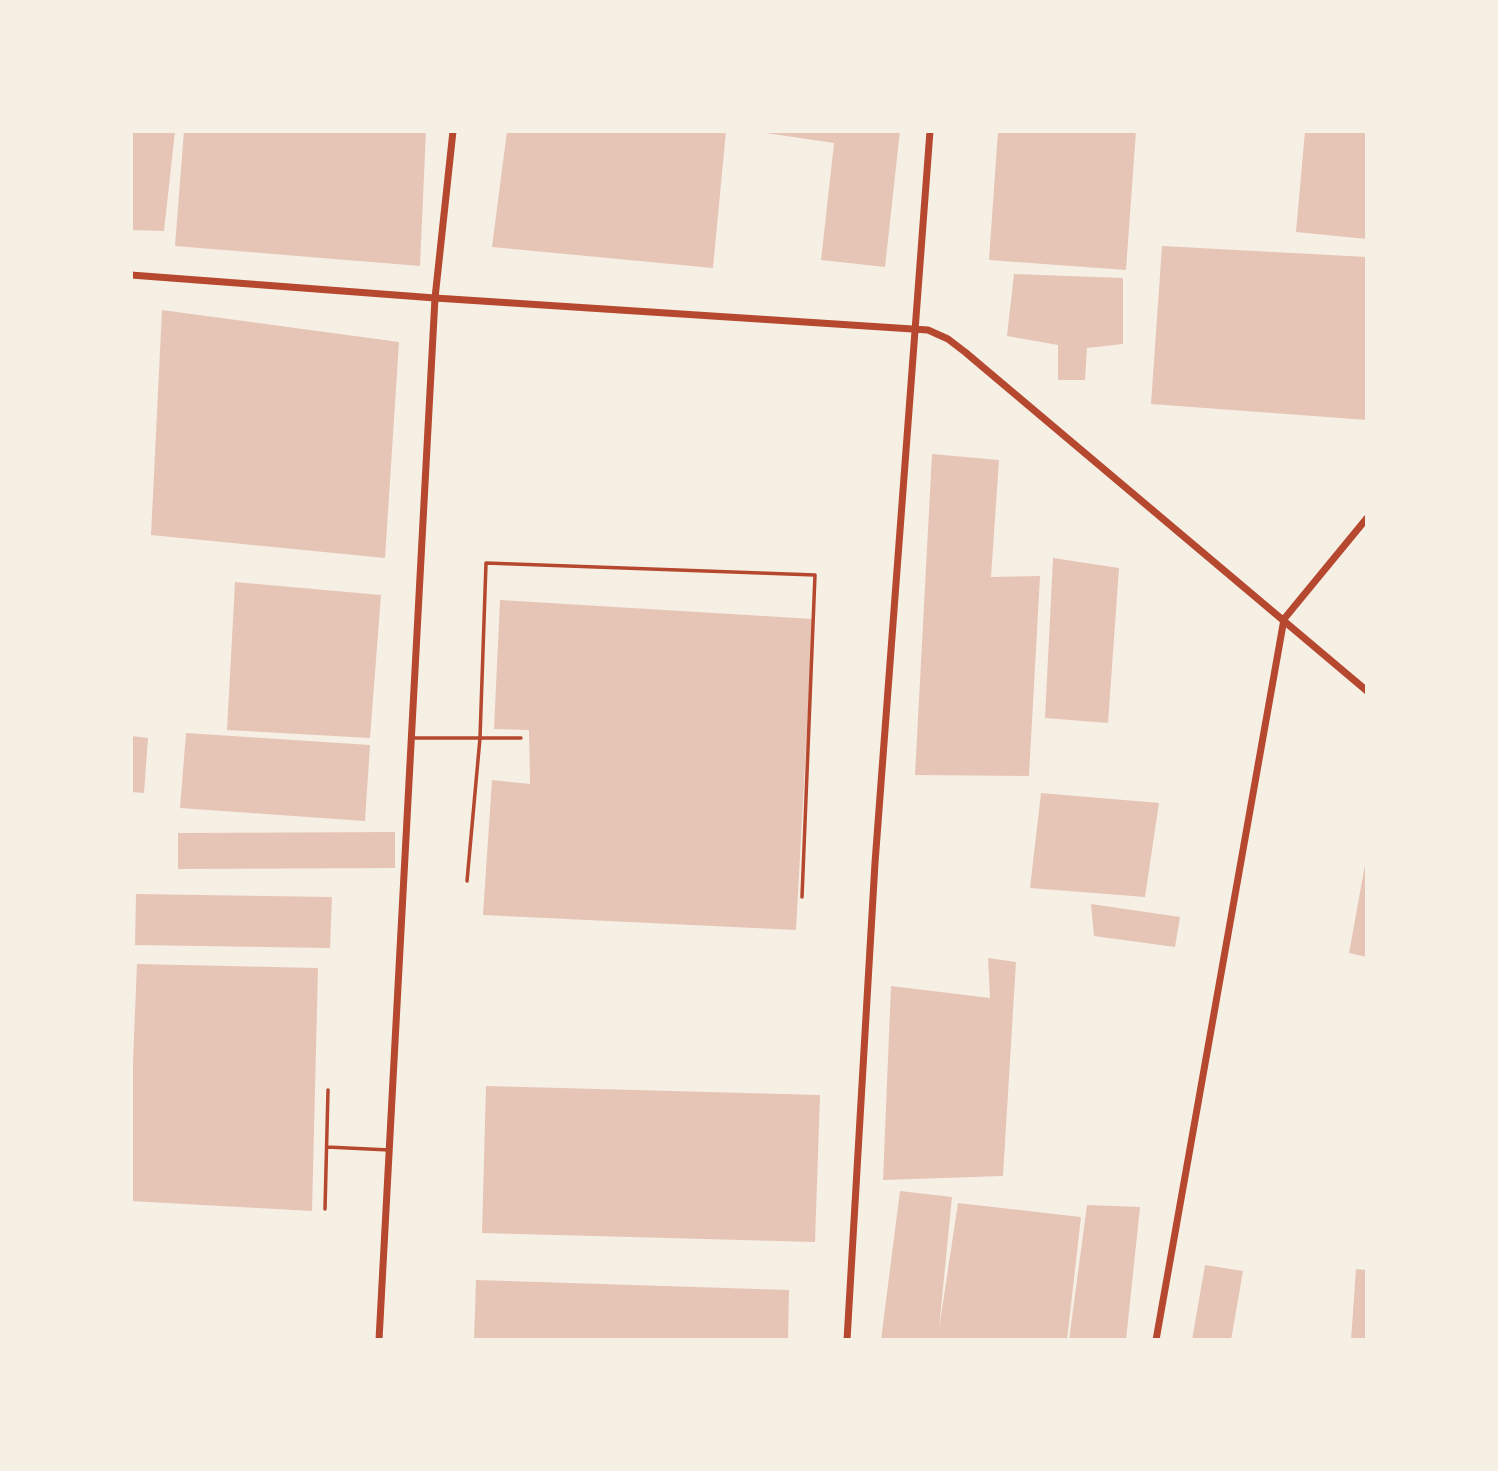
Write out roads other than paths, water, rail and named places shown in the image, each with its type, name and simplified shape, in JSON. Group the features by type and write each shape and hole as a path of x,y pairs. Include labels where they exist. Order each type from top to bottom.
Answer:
{"street":[{"path":"379,1340 436,298 453,131"},
{"path":"847,1340 876,849 930,131"},
{"path":"131,275 928,330 965,352 1367,691"},
{"path":"1156,1340 1284,619 1367,518"}],"lane":[{"path":"467,881 480,738 486,563 815,575 802,897"},
{"path":"411,738 521,738"},
{"path":"326,1209 328,1090"},
{"path":"327,1147 389,1150"}]}
